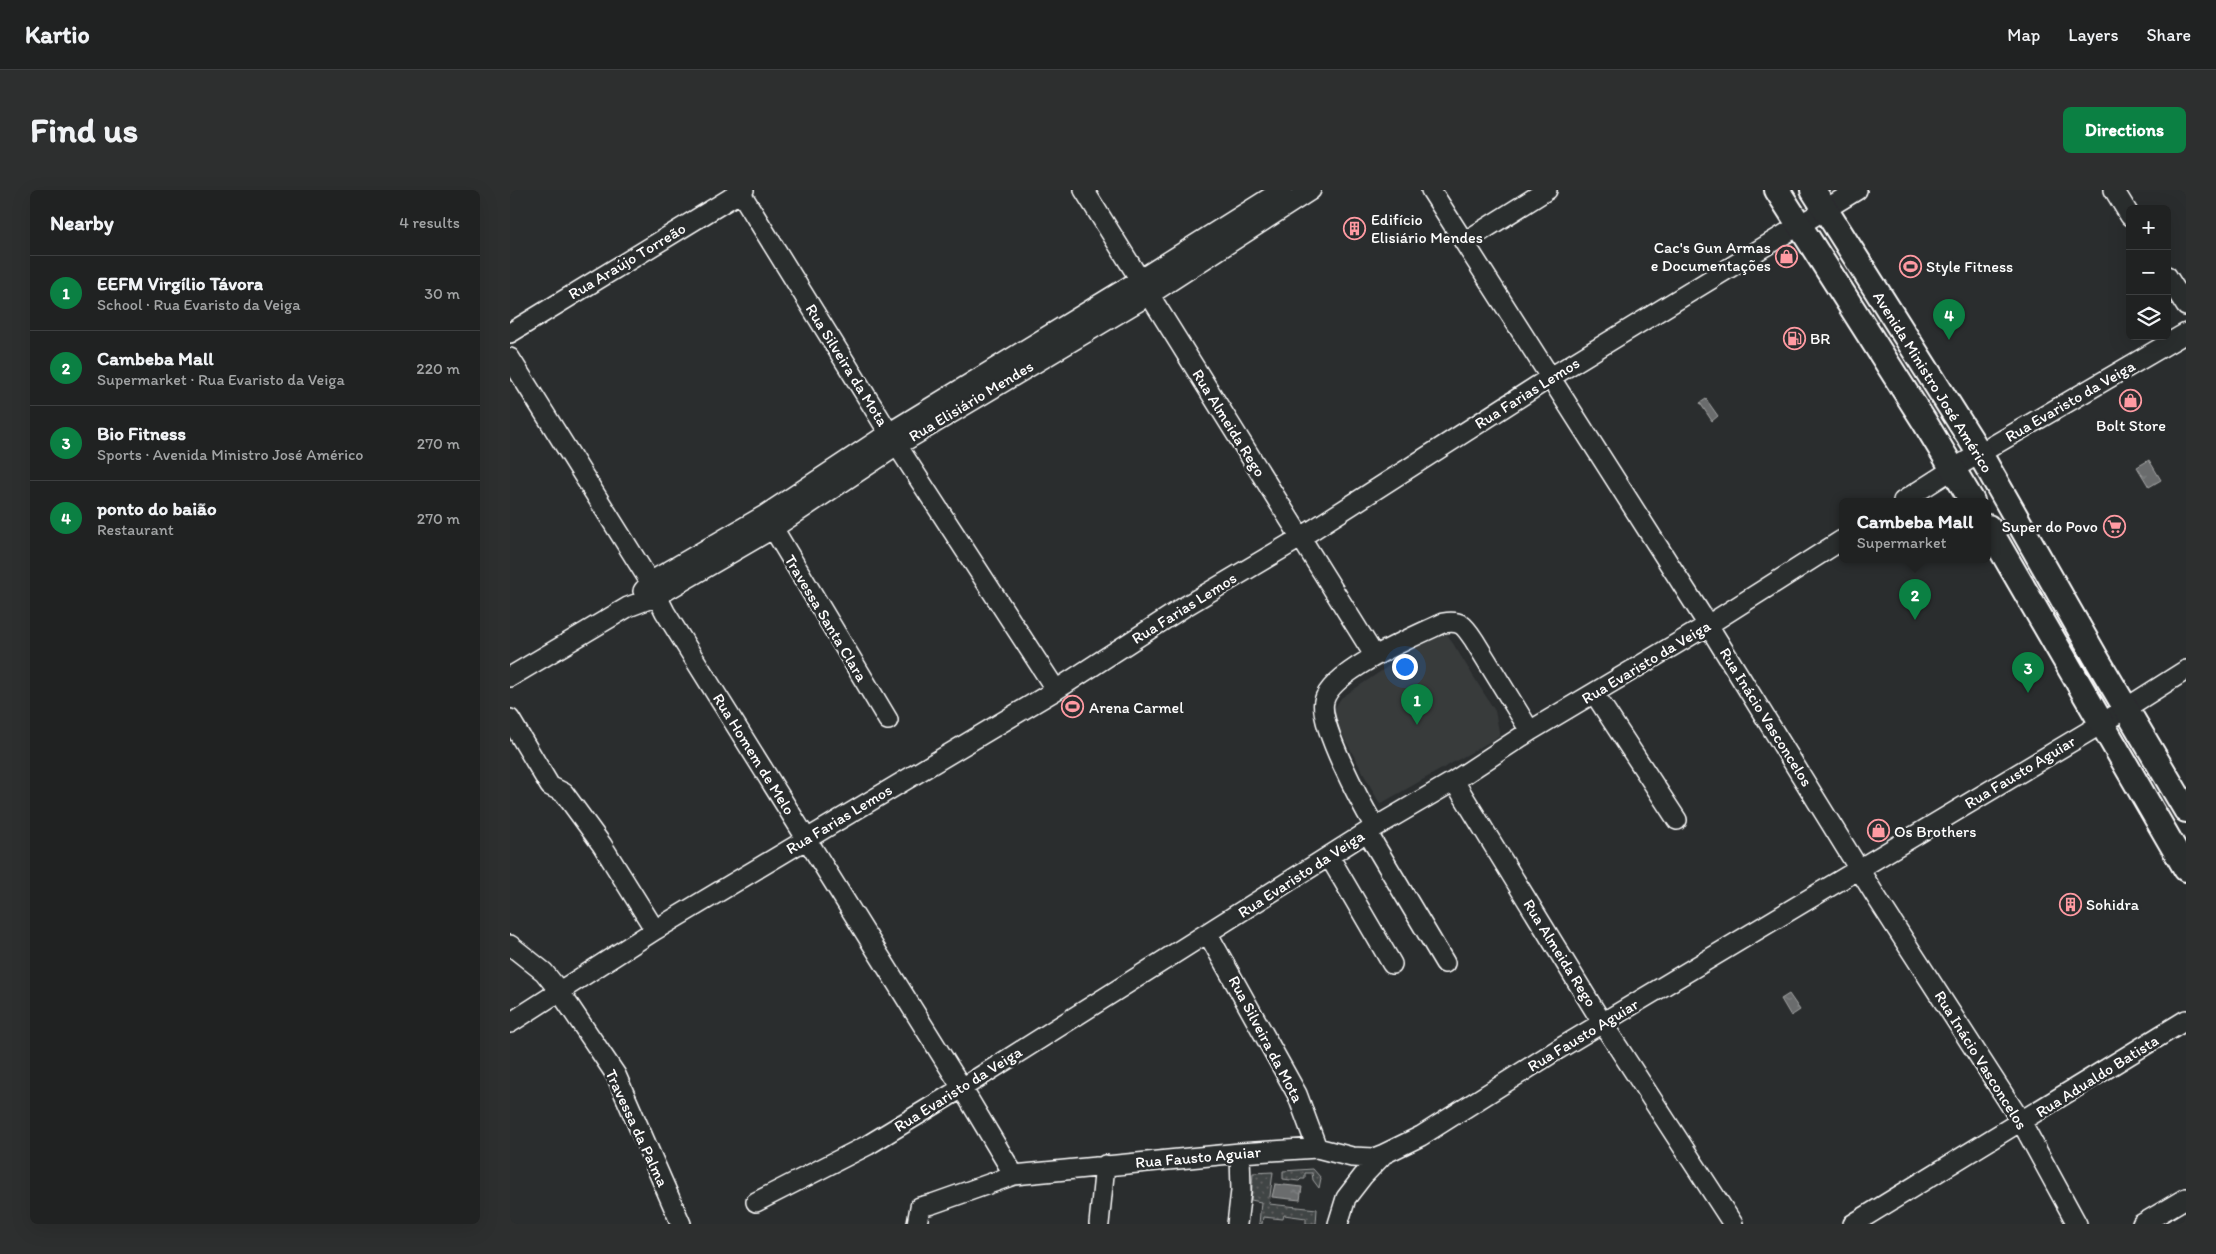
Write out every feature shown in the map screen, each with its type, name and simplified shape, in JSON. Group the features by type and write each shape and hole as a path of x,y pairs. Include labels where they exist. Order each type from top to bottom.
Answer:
{"main road":[{"name":"Avenida Ministro José Américo","path":"1776,190 1970,498"},
{"name":"Avenida Ministro José Américo","path":"1813,190 1980,454 2125,709 2186,810"},
{"path":"2021,527 1992,535 2186,869"}],"street":[{"name":"Rua Almeida Rego","path":"1084,190 1374,655"},
{"name":"Rua Elisiário Mendes","path":"1256,216 1282,190"},
{"name":"Rua Elisiário Mendes","path":"510,677 768,522 894,439 1144,287 1256,216 1311,190"},
{"name":"Rua Inácio Vasconcelos","path":"1431,190 2022,1122 2077,1224"},
{"path":"1464,242 1547,190"},
{"name":"Rua Farias Lemos","path":"510,1023 655,930 1056,690 1184,607 1300,538 1551,377 1857,190"},
{"path":"2114,190 2126,210"},
{"name":"Rua Araújo Torreão","path":"510,332 741,191"},
{"name":"Rua Silveira da Mota","path":"741,191 894,439 1056,690"},
{"path":"2171,282 2186,306"},
{"name":"Rua Evaristo da Veiga","path":"1908,498 1953,469 2186,333"},
{"name":"Rua Homem de Melo","path":"510,358 1014,1175"},
{"name":"Travessa Santa Clara","path":"768,522 888,720"},
{"name":"Rua Evaristo da Veiga","path":"756,1202 868,1145 962,1088 1329,856 1454,781 1530,731 1708,625 1839,542"},
{"path":"1446,963 1371,830 1337,750 1324,713 1323,702 1329,690 1374,655 1443,623 1454,621 1465,627 1474,640 1530,731"},
{"name":"Rua Fausto Aguiar","path":"923,1212 1014,1175 1105,1165 1317,1148 1352,1157 1374,1158 1384,1154 1421,1136 1860,868 2101,724 2186,670"},
{"path":"1594,693 1676,820"},
{"path":"510,719 550,786 564,793 602,845 655,930"},
{"name":"Rua Almeida Rego","path":"1454,781 1603,1024 1733,1224"},
{"path":"1329,856 1392,964"},
{"name":"Rua Silveira da Mota","path":"1208,934 1297,1094 1317,1148"},
{"name":"Travessa da Palma","path":"510,946 544,972 560,992 616,1076 681,1224"},
{"name":"Rua Adualdo Batista","path":"1853,1224 2186,1020"},
{"path":"1237,1224 1241,1191 1240,1153"},
{"path":"1338,1224 1346,1198 1363,1176 1384,1154"},
{"path":"1099,1224 1105,1165"},
{"path":"2142,1224 2186,1198"},
{"path":"923,1212 930,1224"}],"shaded area":[{"path":"1444,629 1495,711 1500,736 1380,804 1331,714 1341,698"},
{"path":"1313,1169 1321,1178 1319,1188 1313,1180 1312,1173 1305,1173 1305,1179 1299,1181 1283,1179 1283,1171"},
{"path":"1273,1172 1269,1204 1317,1209 1316,1224 1306,1224 1306,1218 1284,1215 1283,1219 1263,1217 1262,1224 1259,1224 1261,1202 1251,1200 1253,1173"}],"water":[{"path":"1706,399 1718,416 1712,421 1700,403"},
{"path":"2149,460 2161,480 2149,487 2137,467"},
{"path":"1789,994 1800,1010 1791,1016 1781,999"},
{"path":"1275,1184 1302,1187 1300,1200 1272,1197"}],"place":[{"name":"Edifício Elisiário Mendes","path":"1355,228"},
{"name":"Cac's Gun Armas e Documentações","path":"1787,256"},
{"name":"Style Fitness","path":"1910,266"},
{"name":"BR","path":"1794,338"},
{"name":"ponto do baião","path":"1949,340"},
{"name":"Bolt Store","path":"2131,401"},
{"name":"Super do Povo","path":"2114,526"},
{"name":"Cambeba Mall","path":"1915,620"},
{"name":"Bio Fitness","path":"2028,693"},
{"name":"Arena Carmel","path":"1073,707"},
{"name":"EEFM Virgílio Távora","path":"1417,725"},
{"name":"Os Brothers","path":"1878,831"},
{"name":"Sohidra","path":"2070,904"}]}
